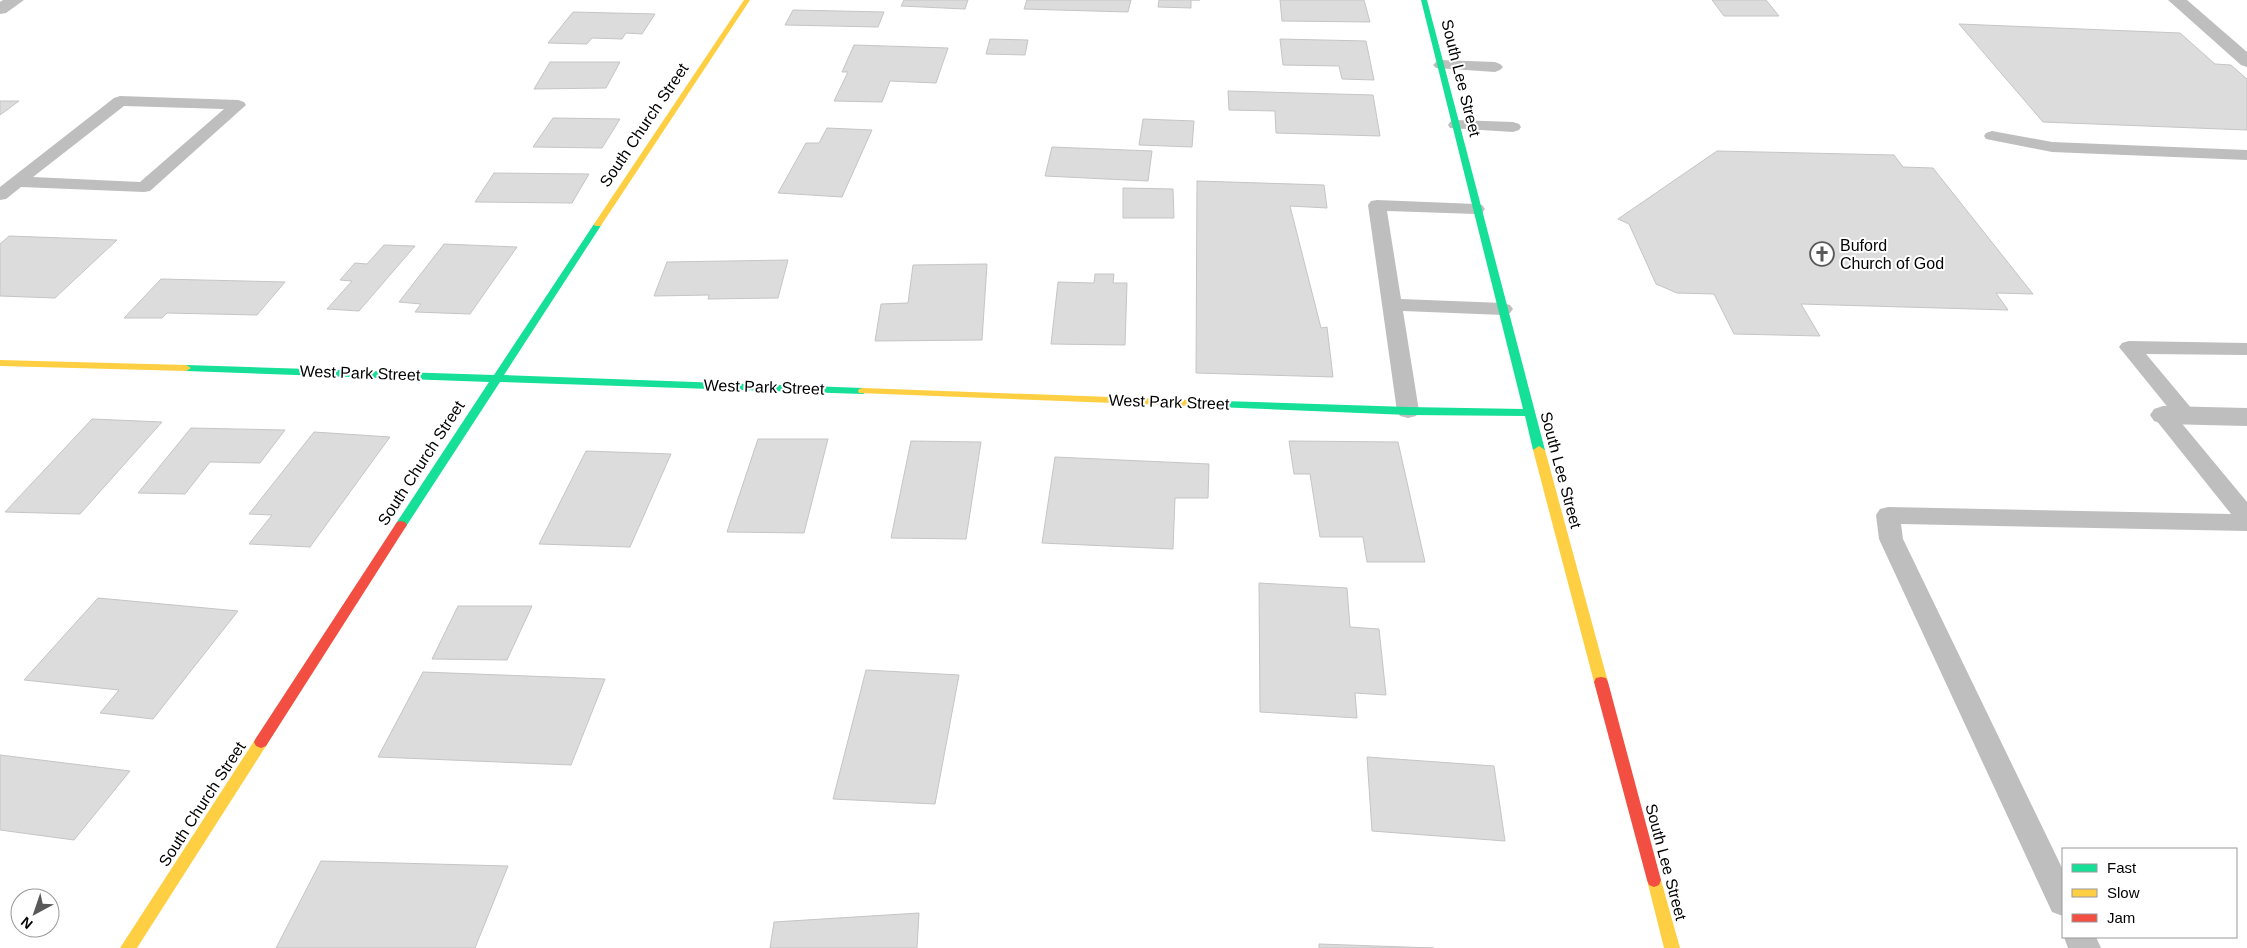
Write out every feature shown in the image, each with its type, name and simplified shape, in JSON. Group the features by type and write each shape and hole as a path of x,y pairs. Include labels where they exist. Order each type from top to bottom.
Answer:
{"street":[{"path":"0,9 15,0"},
{"name":"South Church Street","path":"128,948 496,377 747,0"},
{"name":"South Lee Street","path":"1424,0 1529,413 1672,948"},
{"path":"2177,0 2247,61"},
{"name":"West Park Street","path":"0,363 496,377 1408,411 1529,413"},
{"path":"2175,415 2247,417"}],"lane":[{"path":"1441,65 1495,67"},
{"path":"0,196 120,101 238,105 144,187 18,182"},
{"path":"1456,125 1513,127"},
{"path":"1992,136 2052,147 2247,155"},
{"path":"1408,411 1377,205 1476,209"},
{"path":"1392,305 1503,309"},
{"path":"2247,349 2129,346 2247,518"},
{"path":"2062,900 1891,539 1888,515 2247,523"}],"building":[{"path":"904,0 968,0 965,9 901,6"},
{"path":"1027,0 1131,0 1128,12 1024,9"},
{"path":"1159,0 1191,0 1191,8 1158,7"},
{"path":"1280,0 1364,0 1370,22 1282,21"},
{"path":"1712,0 1766,0 1779,16 1724,16"},
{"path":"793,10 884,12 878,27 785,25"},
{"path":"573,12 655,14 642,34 626,33 622,39 592,38 587,44 548,43"},
{"path":"1959,24 2180,33 2215,64 2231,65 2247,79 2247,130 2043,122"},
{"path":"990,39 1028,40 1025,55 986,54"},
{"path":"1280,39 1366,41 1374,80 1342,79 1339,66 1283,65"},
{"path":"854,45 948,48 936,83 890,81 882,102 834,101 848,72 842,72"},
{"path":"550,62 620,62 606,88 534,89"},
{"path":"1228,91 1373,95 1380,136 1276,133 1275,111 1229,110"},
{"path":"0,101 19,101 0,115"},
{"path":"553,118 620,119 602,148 533,147"},
{"path":"1143,119 1194,121 1192,147 1139,145"},
{"path":"827,128 872,130 842,197 778,193 806,143 819,143"},
{"path":"1052,147 1152,151 1148,181 1045,176"},
{"name":"Buford Church of God","path":"1717,151 1894,155 1903,167 1933,168 2033,294 1996,293 2008,310 1801,304 1820,336 1734,334 1714,294 1677,293 1656,284 1629,224 1618,219"},
{"path":"494,173 589,174 572,203 475,202"},
{"path":"1197,181 1324,185 1327,208 1290,206 1321,328 1327,327 1333,377 1196,373"},
{"path":"1123,188 1173,189 1174,218 1123,218"},
{"path":"9,236 117,240 55,298 0,296 0,244"},
{"path":"444,244 517,247 470,314 415,312 421,304 399,302"},
{"path":"384,245 415,246 359,311 327,309 352,281 340,280 355,263 367,264"},
{"path":"788,260 778,298 708,299 709,295 654,296 667,262"},
{"path":"987,264 982,340 875,341 881,304 908,303 913,265"},
{"path":"1095,274 1114,274 1113,283 1127,283 1125,345 1051,344 1058,282 1094,283"},
{"path":"161,279 285,282 257,315 167,313 162,318 124,318"},
{"path":"92,419 162,422 80,514 5,512"},
{"path":"191,428 285,430 260,463 210,462 185,494 138,493"},
{"path":"314,432 390,437 310,547 249,544 272,515 249,514"},
{"path":"758,439 828,439 804,533 727,532"},
{"path":"911,441 981,442 966,539 891,538"},
{"path":"1289,441 1398,442 1425,562 1367,562 1363,537 1320,537 1310,474 1294,474"},
{"path":"586,451 671,454 630,547 539,544"},
{"path":"1055,457 1209,464 1208,498 1175,498 1173,549 1042,543"},
{"path":"1259,583 1347,588 1350,627 1379,629 1386,695 1355,693 1357,718 1260,712"},
{"path":"98,598 238,611 153,719 100,713 119,690 24,680"},
{"path":"458,606 532,606 507,660 432,659"},
{"path":"866,670 959,675 935,804 833,799"},
{"path":"423,672 605,679 571,765 378,757"},
{"path":"0,755 130,771 74,840 0,830"},
{"path":"1367,757 1494,766 1505,841 1372,831"},
{"path":"321,861 508,866 475,948 276,948"},
{"path":"919,913 917,948 770,948 774,922"},
{"path":"1319,944 1434,948 1319,948"}],"traffic: fast":[{"path":"1424,0 1539,450"},
{"path":"401,525 598,224"},
{"path":"186,368 863,391"},
{"path":"1191,403 1408,411 1529,413"}],"traffic: slow":[{"path":"598,224 747,0"},
{"path":"0,363 186,368"},
{"path":"863,391 1191,403"},
{"path":"1539,450 1601,682"},
{"path":"128,948 261,742"},
{"path":"1654,880 1672,948"}],"traffic: jam":[{"path":"261,742 401,525"},
{"path":"1601,682 1654,880"}],"place":[{"name":"Buford Church of God","path":"1822,254"}]}
